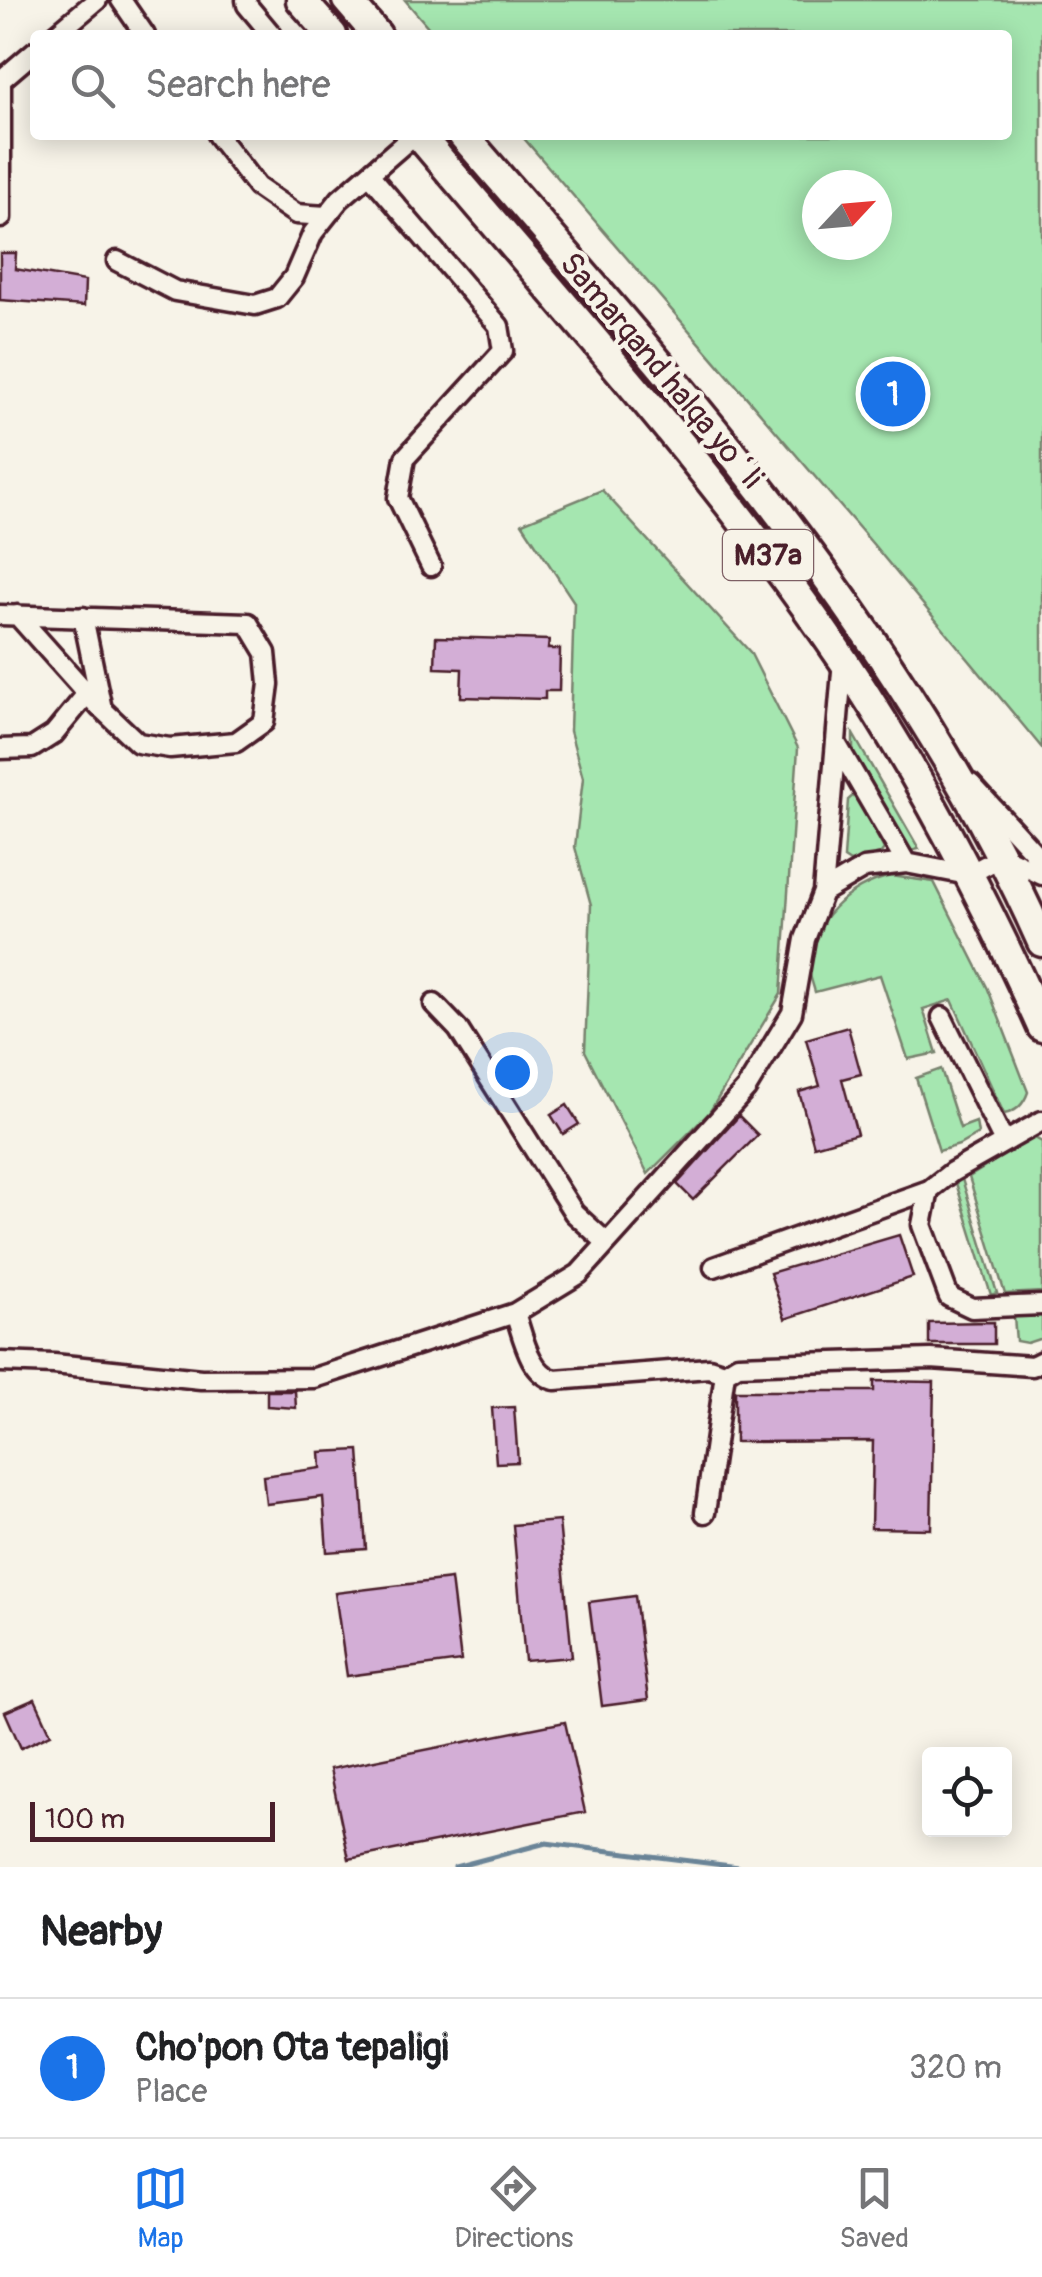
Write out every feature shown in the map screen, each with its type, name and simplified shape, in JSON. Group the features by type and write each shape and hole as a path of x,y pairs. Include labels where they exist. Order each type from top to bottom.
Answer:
{"highway":[{"path":"302,0 328,30"},
{"path":"347,0 373,30"},
{"name":"Samarqand halqa yoʻli","path":"420,140 729,503 842,660 913,772 1042,1027"},
{"name":"Samarqand halqa yoʻli","path":"467,140 613,309 810,554 894,671 1004,856 1042,942"}],"street":[{"path":"60,30 97,0"},
{"path":"121,0 142,30"},
{"path":"246,0 268,30"},
{"path":"1,218 0,80 30,55"},
{"path":"221,140 257,187 296,214 326,216"},
{"path":"117,260 175,291 255,306 278,298 294,278 313,234 340,199 410,140"},
{"path":"370,175 499,326 504,350 404,458 398,498 431,566"},
{"path":"8,615 248,623 266,653 269,684 264,722 236,742 170,748 138,743 8,615"},
{"path":"83,616 102,709"},
{"path":"0,1362 200,1378 314,1378 514,1314 579,1274 746,1089 792,1013 805,939 824,892 842,660"},
{"path":"0,749 32,748 54,734 86,695"},
{"path":"836,743 906,863"},
{"path":"951,762 1042,861"},
{"path":"824,892 864,868 906,863 968,875 1004,856 1042,875"},
{"path":"434,1004 458,1029 574,1213 607,1243"},
{"path":"942,1017 1004,1142"},
{"path":"714,1266 930,1190 952,1172 1042,1121"},
{"path":"930,1190 922,1224 949,1297 972,1308 1042,1305"},
{"path":"514,1314 534,1366 545,1377 555,1380 709,1368 725,1373 738,1365 931,1359 1032,1366 1042,1361"},
{"path":"705,1513 725,1373"}],"green space":[{"path":"405,0 1042,0 1042,748 872,543 525,140 1012,140 1012,30 431,30"},
{"path":"602,490 750,652 798,748 781,994 709,1113 648,1174 585,1051 591,905 575,847 583,778 570,731 574,602 522,523"},
{"path":"853,734 919,849 906,852 853,758"},
{"path":"855,794 884,849 880,854 850,862 844,858 848,800"},
{"path":"891,876 934,882 988,989 1028,1092 1022,1104 1012,1111 1004,1114 952,1000 923,1009 937,1053 908,1059 880,975 815,992 809,971 811,951 824,920 860,888"},
{"path":"941,1069 960,1128 976,1122 978,1134 939,1151 916,1078"},
{"path":"1033,1137 1042,1142 1042,1292 1005,1294 969,1177"},
{"path":"962,1179 997,1293 991,1295 956,1183"},
{"path":"1042,1314 1042,1338 1027,1343 1016,1341 1014,1317"}],"building":[{"path":"0,253 16,253 15,269 85,281 84,306 0,300"},
{"path":"436,637 549,640 548,649 560,649 559,691 545,691 545,699 461,697 462,669 435,668"},
{"path":"848,1027 861,1074 842,1079 857,1134 814,1146 799,1092 820,1086 806,1039"},
{"path":"567,1105 579,1124 563,1134 551,1115"},
{"path":"739,1116 758,1135 693,1200 677,1184"},
{"path":"899,1235 913,1277 785,1319 770,1273"},
{"path":"994,1322 994,1344 929,1344 929,1323"},
{"path":"874,1381 934,1382 931,1529 871,1528 873,1441 735,1442 735,1391 874,1391"},
{"path":"267,1391 295,1391 296,1408 267,1406"},
{"path":"514,1407 518,1462 496,1463 492,1408"},
{"path":"359,1450 366,1549 327,1552 323,1497 266,1504 263,1476 321,1468 320,1452"},
{"path":"559,1521 572,1657 525,1661 513,1525"},
{"path":"451,1579 461,1661 347,1676 335,1593"},
{"path":"635,1596 648,1700 602,1706 589,1602"},
{"path":"35,1699 51,1734 21,1748 5,1712"},
{"path":"565,1722 585,1812 349,1859 330,1769"}],"waterway":[{"path":"455,1867 546,1843 739,1867"}],"place":[{"name":"Cho'pon Ota tepaligi","path":"893,394"}]}
